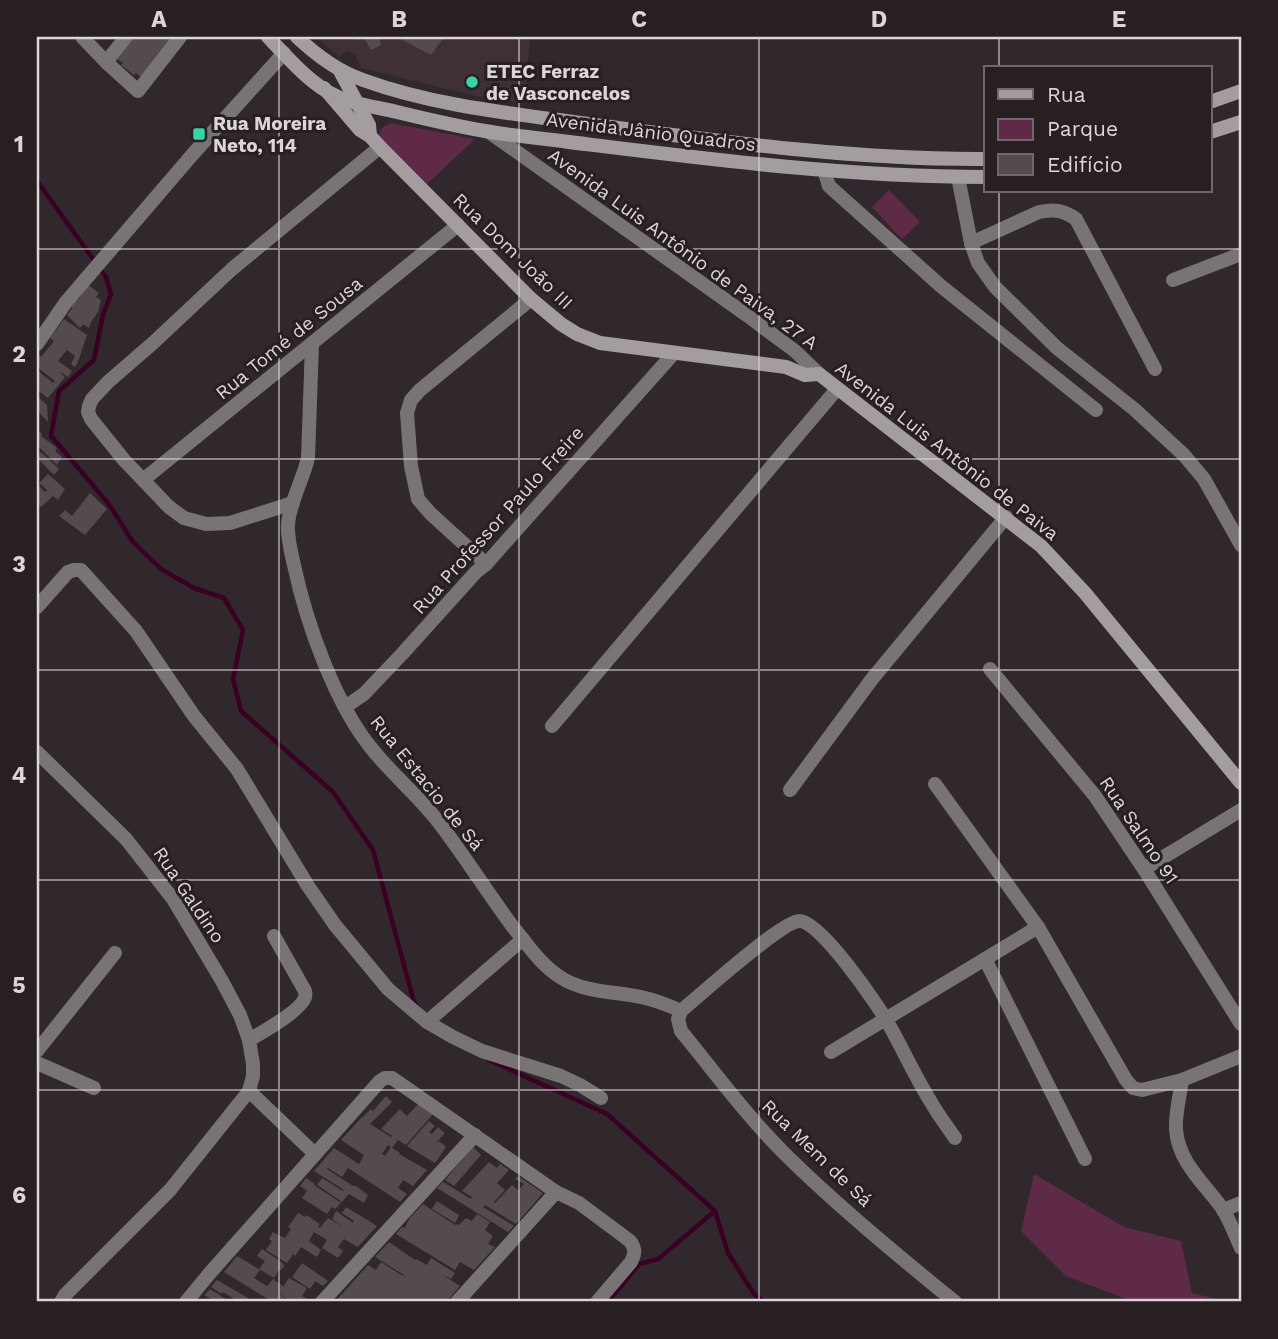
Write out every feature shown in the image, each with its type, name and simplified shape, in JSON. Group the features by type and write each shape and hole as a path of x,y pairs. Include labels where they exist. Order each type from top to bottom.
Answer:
{"main road":[{"name":"Avenida Jânio Quadros","path":"268,37 336,96 456,126 657,153 824,170 984,177"},
{"name":"Avenida Jânio Quadros","path":"297,37 340,71 388,88 477,108 724,142 930,160 984,159"},
{"name":"Rua Dom João III","path":"340,71 375,141"},
{"name":"Rua Dom João III","path":"324,88 360,130 375,141 531,299 577,334 600,343 786,367 805,375 819,373"},
{"path":"1212,101 1241,91"},
{"path":"1212,131 1241,122"},
{"path":"929,176 930,160"},
{"name":"Avenida Luis Antônio de Paiva","path":"819,373 1041,546 1084,593 1241,783"}],"street":[{"path":"82,37 138,91 180,37"},
{"path":"106,62 126,37"},
{"path":"37,345 66,302 284,53"},
{"name":"Avenida Luis Antônio de Paiva, 27 A","path":"489,132 748,316 795,351 819,373"},
{"path":"293,503 230,523 206,524 184,518 169,507 124,460 91,419 89,406 108,382 375,141"},
{"path":"824,170 829,186 942,287 1096,410"},
{"path":"958,177 971,243 978,262 995,287 1058,348 1134,409 1184,455 1204,479 1241,545"},
{"path":"971,243 1039,212 1059,210 1076,219 1155,369"},
{"name":"Rua Tomé de Sousa","path":"143,480 458,225"},
{"path":"1173,280 1237,255 1241,271"},
{"path":"486,564 418,499 411,466 407,413 411,400 420,390 531,299"},
{"name":"Rua Estacio de Sá","path":"312,344 308,458 288,525 289,546 312,629 356,728 444,828 537,958 560,977 577,986 652,999 681,1011"},
{"name":"Rua Professor Paulo Freire","path":"345,707 364,694 486,564 674,353"},
{"path":"552,726 837,389"},
{"path":"790,790 872,679 1006,517"},
{"path":"37,607 68,572 81,570 136,631 194,716 237,769 308,886 335,925 388,989 427,1022 482,1051 561,1076 601,1098"},
{"name":"Rua Salmo 91","path":"990,669 1095,796 1241,1024"},
{"name":"Rua Galdino","path":"37,752 126,839 173,899 240,1016 249,1040 253,1064 249,1091"},
{"path":"935,784 1038,927 1133,1088 1142,1090 1182,1080 1241,1056"},
{"path":"1144,869 1241,810"},
{"path":"681,1011 756,948 791,923 801,920 807,922 821,934 850,969 886,1020 931,1103 954,1138"},
{"path":"831,1052 1038,927"},
{"path":"249,1040 287,1016 305,996 305,991 274,936"},
{"path":"427,1022 523,939"},
{"path":"37,1051 115,953"},
{"path":"985,959 1085,1159"},
{"name":"Rua Mem de Sá","path":"681,1011 678,1019 681,1031 753,1120 789,1158 889,1248 955,1302"},
{"path":"37,1063 94,1088"},
{"path":"186,1302 385,1078 392,1078 556,1192 579,1203 630,1241 635,1255 597,1302"},
{"path":"1182,1080 1176,1128 1178,1142 1200,1183 1223,1210 1241,1248"},
{"path":"61,1302 170,1190 249,1091 315,1154"},
{"path":"321,1302 475,1135"},
{"path":"457,1302 556,1192"},
{"path":"1223,1210 1241,1203"}],"shaded area":[{"name":"ETEC Ferraz de Vasconcelos","path":"316,37 530,37 524,103 476,96 361,68 355,55 348,51 339,57"}],"green space":[{"path":"390,123 475,139 427,184 378,136 382,128"},
{"path":"889,190 920,222 902,239 872,207"},
{"path":"1034,1174 1124,1227 1181,1241 1192,1293 1228,1302 1134,1302 1066,1276 1021,1231"}],"building":[{"path":"135,37 175,37 142,78 136,73 134,75 117,59"},
{"path":"350,37 379,37 381,45 371,50 364,38 357,40"},
{"path":"397,37 444,37 431,55"},
{"path":"88,285 99,293 96,297 101,300 89,328 83,324 80,328 67,315"},
{"path":"64,319 87,335 75,367 71,364 75,356 67,350 58,361 72,371 68,377 59,371 65,377 48,398 37,390 37,370 53,383 55,381 37,367 37,353 41,357 54,341 50,338"},
{"path":"37,396 47,405 48,422 37,410"},
{"path":"37,429 41,436 57,448 55,451 62,457 57,465 37,445"},
{"path":"41,452 59,469 54,475 37,458"},
{"path":"48,474 65,489 58,500 53,496 41,507 37,503 37,484 45,492 47,490 39,483"},
{"path":"90,493 107,509 85,535 59,516 65,510 72,516"},
{"path":"386,1096 392,1102 370,1124 391,1137 381,1129 400,1109 407,1116 418,1104 434,1113 406,1145 398,1140 392,1148 427,1170 413,1186 403,1180 398,1188 407,1194 400,1202 348,1168 342,1177 328,1168 368,1195 364,1203 349,1194 342,1202 317,1185 322,1178 344,1190 314,1171 334,1148 359,1164 364,1155 341,1140","holes":["388,1145 391,1147 385,1156 382,1154"]},
{"path":"429,1121 435,1126 429,1132 432,1134 438,1127 445,1133 435,1144 439,1141 446,1147 435,1163 407,1146"},
{"path":"473,1147 481,1155 454,1186 445,1180"},
{"path":"489,1162 497,1168 500,1164 509,1170 497,1183 505,1190 495,1203 512,1185 518,1190 524,1184 515,1179 518,1176 543,1193 516,1224 485,1205 483,1207 514,1226 508,1232 437,1188 443,1182 471,1199 472,1197 462,1191"},
{"path":"306,1178 341,1203 335,1209 332,1207 327,1214 302,1198 307,1191 300,1186"},
{"path":"437,1201 459,1215 455,1223 432,1209"},
{"path":"423,1204 455,1225 459,1225 466,1218 472,1221 477,1214 490,1222 485,1230 493,1236 488,1244 495,1247 474,1270 460,1262 455,1270 396,1234 402,1227 405,1228 409,1219"},
{"path":"346,1207 377,1226 358,1247 344,1239 338,1247 343,1251 338,1258 322,1248 327,1240 314,1232 309,1241 321,1250 317,1257 301,1247 287,1263 266,1250 272,1241 269,1239 273,1232 285,1238 291,1229 288,1227 298,1213 320,1224 320,1228 328,1218 343,1227 332,1219 336,1211 353,1223 354,1221 342,1213"},
{"path":"389,1242 427,1265 431,1258 455,1273 451,1279 441,1274 460,1286 446,1302 335,1302 368,1265 376,1270 381,1262 404,1275 375,1257"},
{"path":"262,1249 285,1265 274,1278 259,1269 265,1261 257,1256"},
{"path":"237,1256 260,1270 254,1278 267,1286 274,1278 285,1287 289,1278 307,1288 302,1296 312,1302 292,1302 274,1291 290,1302 270,1302 224,1272"},
{"path":"302,1263 328,1281 323,1286 315,1281 310,1289 292,1277"},
{"path":"217,1280 255,1302 239,1302 223,1292 222,1294 211,1287"},
{"path":"210,1289 233,1302 216,1302 204,1295"}],"waterway":[{"path":"37,181 106,277 111,294 103,315 94,360 59,391 51,436 108,503 133,542 161,569 194,588 224,598 243,630 233,679 241,711 333,792 373,850 414,1002 418,1007"},
{"path":"489,1060 607,1114 715,1211 728,1253 754,1294 764,1302"},
{"path":"608,1302 639,1264 658,1259 715,1211"}],"place":[{"name":"ETEC Ferraz de Vasconcelos","path":"472,82"},
{"name":"Rua Moreira Neto, 114","path":"199,134"}]}
